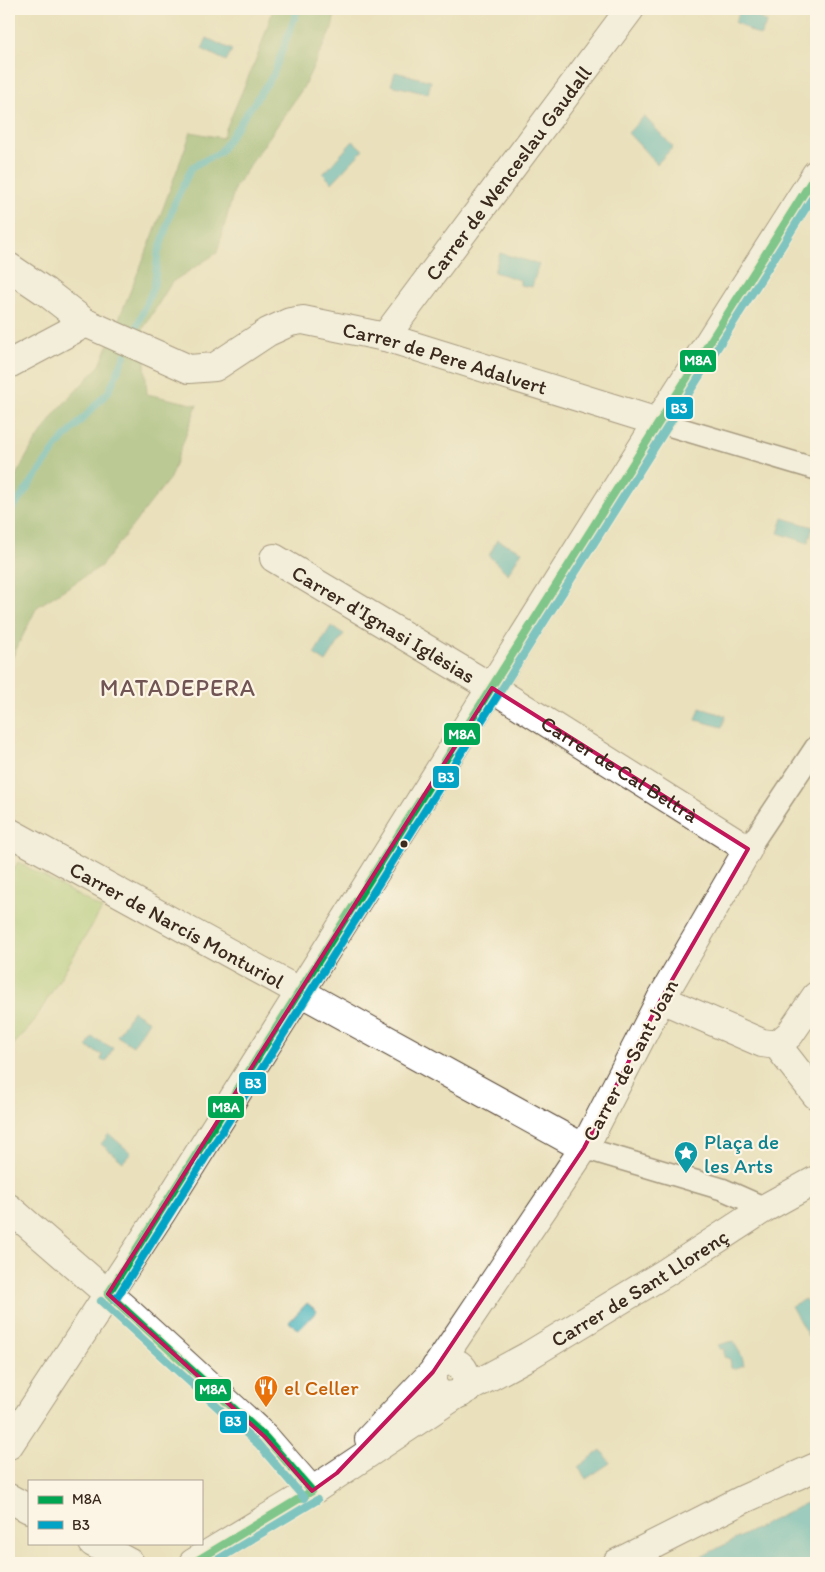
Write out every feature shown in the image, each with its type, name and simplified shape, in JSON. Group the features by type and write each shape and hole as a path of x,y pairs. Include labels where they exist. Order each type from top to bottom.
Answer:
{"street":[{"name":"Carrer de Wenceslau Gaudall","path":"385,337 630,9"},
{"path":"9,1445 108,1294 300,992 816,174"},
{"name":"Carrer de Pere Adalvert","path":"9,267 46,292 86,323 189,369 215,367 268,332 290,322 303,320 385,337 816,469"},
{"path":"9,364 86,323"},
{"name":"Carrer d'Ignasi Iglèsias","path":"274,558 492,688"},
{"name":"Carrer de Cal Beltrà","path":"492,688 748,849"},
{"name":"Carrer de Sant Joan","path":"338,1473 434,1370 584,1148 661,999 748,849 816,747"},
{"name":"Carrer de Narcís Monturiol","path":"9,832 584,1148"},
{"path":"777,1045 790,1034 816,996"},
{"path":"661,999 762,1043 777,1045 816,1095"},
{"path":"584,1148 722,1190 765,1208"},
{"name":"Carrer de Sant Llorenç","path":"193,1563 312,1491 459,1394 528,1356 657,1278 765,1208 816,1180"},
{"path":"9,1208 108,1294 265,1437 312,1491"},
{"path":"434,1370 446,1361 457,1362 462,1366 467,1377 459,1394"},
{"path":"617,1563 816,1467"},
{"path":"9,1498 28,1508"},
{"path":"95,1544 130,1563"}],"highlighted area":[{"path":"492,688 748,849 661,999 584,1148 433,1372 337,1473 312,1491 265,1437 108,1294"}],"green space":[{"path":"273,9 336,9 332,28 303,88 235,187 217,253 172,282 143,329 147,394 197,405 170,478 101,566 37,607 9,664 9,488 30,450 55,413 100,365 152,238 191,132 222,138 259,52"},
{"path":"18,862 102,909 31,1026 9,1049 9,878"}],"water":[{"path":"741,9 767,22 760,36 735,22"},
{"path":"207,38 232,50 226,61 202,49"},
{"path":"395,72 431,81 428,94 391,85"},
{"path":"644,116 673,147 657,164 628,133"},
{"path":"353,141 363,150 332,183 323,174"},
{"path":"500,253 539,264 532,287 520,285 520,280 494,272"},
{"path":"783,518 813,527 808,543 778,533"},
{"path":"497,540 522,551 508,574 489,556"},
{"path":"331,626 344,634 326,662 314,654"},
{"path":"700,708 726,716 722,727 696,720"},
{"path":"133,1011 149,1021 133,1046 117,1036"},
{"path":"92,1037 113,1048 106,1062 101,1060 102,1055 87,1047"},
{"path":"109,1134 131,1153 123,1162 101,1144"},
{"path":"805,1299 816,1319 816,1332 808,1336 791,1306"},
{"path":"307,1303 317,1311 299,1330 289,1322"},
{"path":"733,1341 742,1356 744,1365 734,1369 731,1368 730,1359 724,1357 724,1349 719,1349 718,1345"},
{"path":"601,1450 610,1463 586,1479 578,1467"},
{"path":"816,1498 816,1563 689,1563"}],"waterway":[{"path":"135,331 154,286 158,254 174,204 192,167 220,152 273,75 298,9"},
{"path":"9,514 57,446 109,391 125,355"}],"transit line":[{"name":"M8A","path":"108,1294 816,174"},
{"name":"B3","path":"116,1299 816,192"},
{"name":"M8A","path":"108,1294 265,1437 312,1491"},
{"name":"B3","path":"101,1301 258,1444 304,1498"},
{"name":"M8A","path":"193,1563 312,1491"},
{"name":"B3","path":"212,1563 317,1500"}],"place":[{"name":"Plaça de les Arts","path":"686,1174"},
{"name":"el Celler","path":"266,1408"}],"district":[{"name":"MATADEPERA","path":"178,687"}]}
